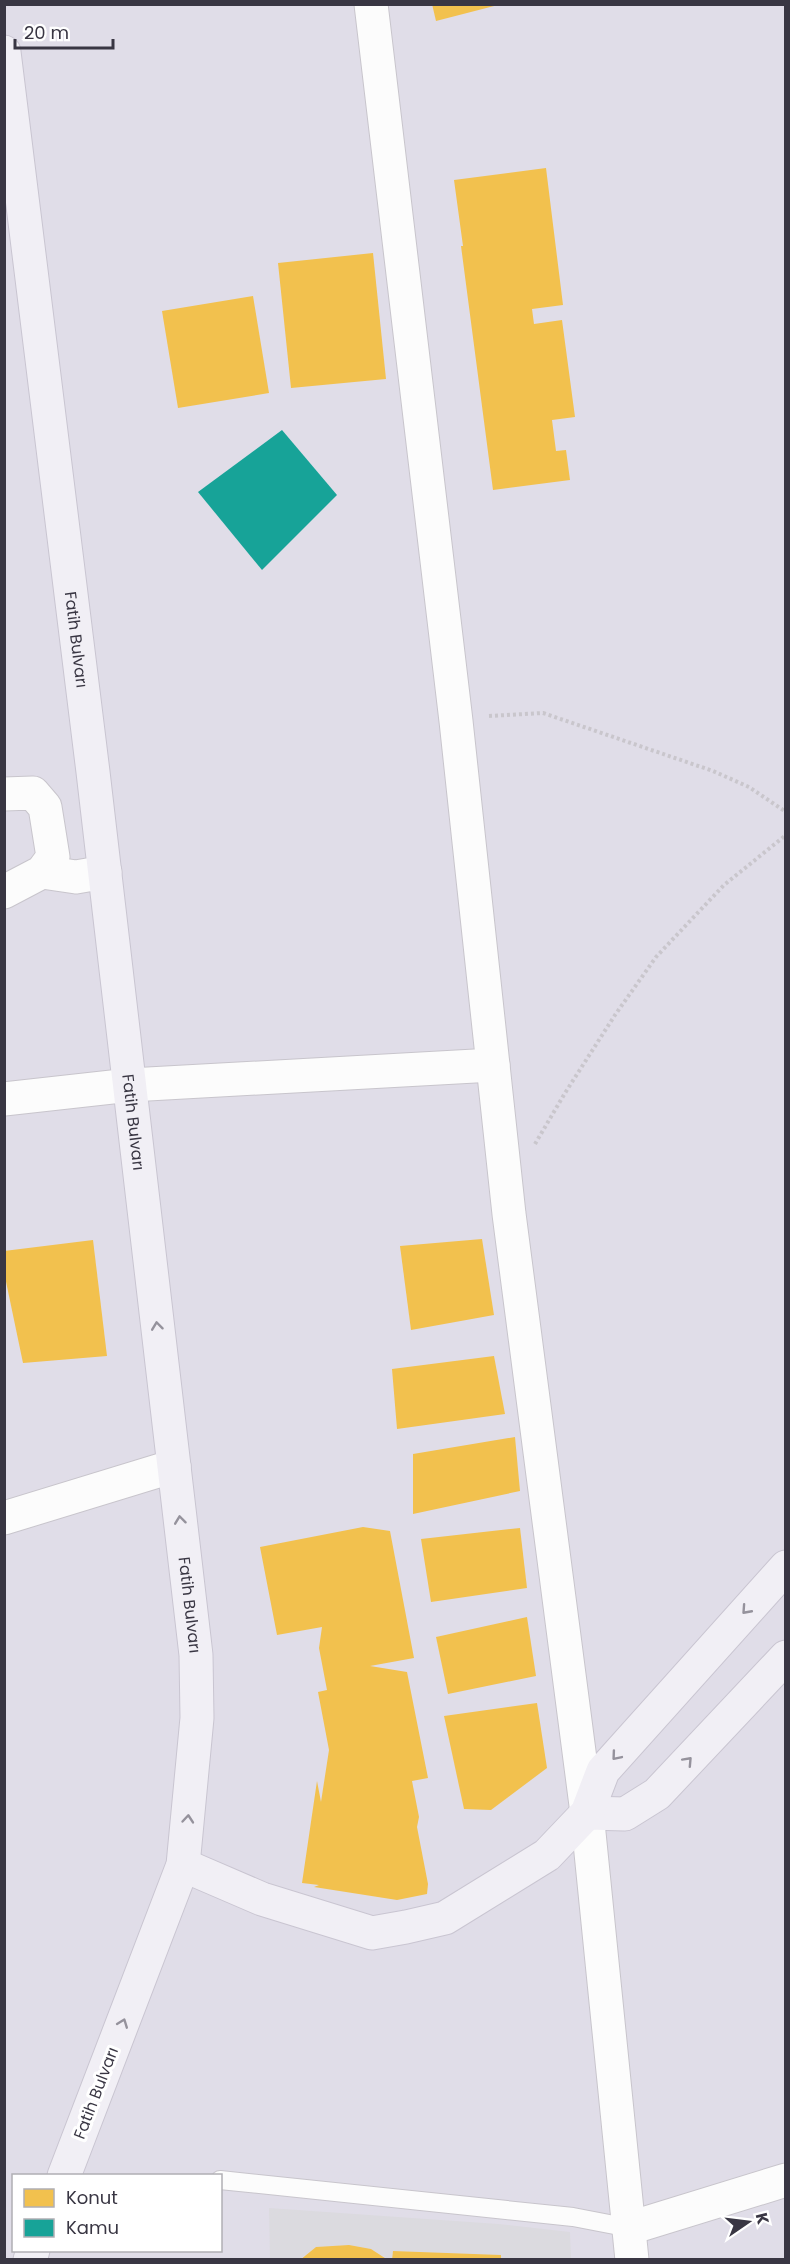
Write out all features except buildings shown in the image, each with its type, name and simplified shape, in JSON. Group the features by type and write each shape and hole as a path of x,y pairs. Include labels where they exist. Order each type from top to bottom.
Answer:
{"main road":[{"name":"Fatih Bulvarı","path":"4,52 105,872 196,1655 197,1707 183,1864 64,2174"},
{"path":"183,1864 261,1899 372,1933 445,1918 547,1855 586,1813 603,1771 786,1567"},
{"path":"586,1813 625,1814 657,1794 786,1657"}],"street":[{"path":"371,4 456,721 509,1214 586,1813 631,2244 786,2180"},
{"path":"4,794 33,793 45,807 52,857 42,872 4,892"},
{"path":"42,872 76,877 105,872"},
{"path":"4,1099 130,1085 493,1065"},
{"path":"4,1518 174,1466"}],"lane":[{"path":"222,2180 573,2217 631,2244"}],"path":[{"path":"456,721 502,714 543,713 713,771 749,787 786,812"},
{"path":"531,1150 615,1015 656,957 724,885 786,835"}],"shaded area":[{"path":"5,5 785,5 785,2259 5,2260"},
{"path":"269,2208 498,2224 570,2232 571,2259 501,2259 500,2255 393,2251 392,2259 388,2259 371,2249 349,2245 316,2247 300,2259 270,2259"}]}
